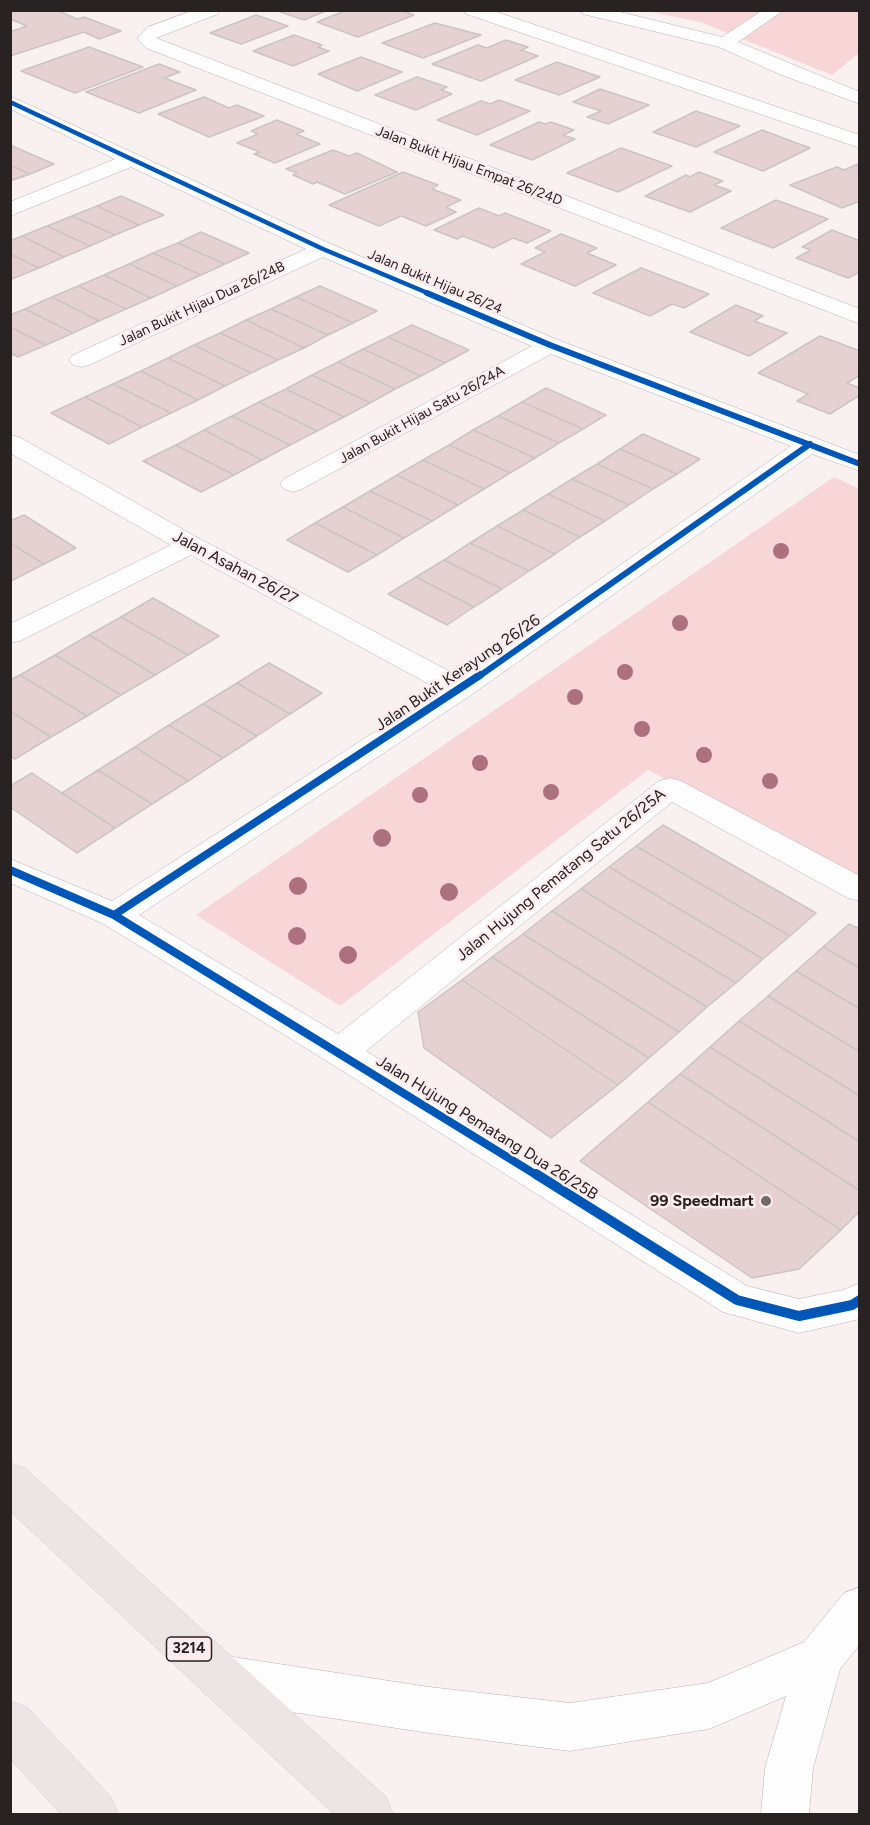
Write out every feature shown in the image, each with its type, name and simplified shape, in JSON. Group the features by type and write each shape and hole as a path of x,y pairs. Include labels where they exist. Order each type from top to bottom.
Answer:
{"main road":[{"name":"3214","path":"10,1482 369,1815"},
{"path":"10,1724 94,1815"}],"street":[{"name":"Jalan Bukit Hijau Empat 26/24D","path":"212,10 154,31 146,38 152,44 860,317"},
{"path":"472,10 860,142"},
{"path":"589,10 725,43 860,99"},
{"path":"725,43 776,10"},
{"path":"835,90 860,80"},
{"name":"Jalan Bukit Hijau 26/24","path":"10,102 323,249 550,345 860,464"},
{"path":"10,210 130,160"},
{"name":"Jalan Bukit Hijau Dua 26/24B","path":"81,360 323,249"},
{"name":"Jalan Bukit Hijau Satu 26/24A","path":"293,484 550,345"},
{"name":"Jalan Asahan 26/27","path":"10,442 191,545 461,689"},
{"name":"Jalan Bukit Kerayung 26/26","path":"114,915 461,689 810,444"},
{"path":"10,635 191,545"},
{"name":"Jalan Hujung Pematang Satu 26/25A","path":"340,1052 670,788 860,890"},
{"name":"Jalan Hujung Pematang Dua 26/25B","path":"10,870 114,915 340,1052 737,1300 799,1316 852,1305 860,1300"},
{"path":"784,1815 789,1768 820,1658 860,1608"},
{"path":"220,1678 429,1710 570,1727 709,1706 820,1658"}],"shaded area":[{"path":"647,11 859,11 859,53 832,75 700,22"},
{"path":"834,477 859,489 859,882 648,770 340,1006 196,915"}],"building":[{"path":"10,10 56,10 77,19 84,17 121,31 99,39 84,32 10,56 10,32 27,26 10,19"},
{"path":"275,10 328,10 304,20"},
{"path":"347,10 401,10 414,15 358,37 317,22"},
{"path":"256,15 288,26 241,44 210,33"},
{"path":"435,23 481,35 423,58 382,43"},
{"path":"294,35 322,45 318,47 329,51 293,66 253,51"},
{"path":"506,40 528,47 521,50 538,56 481,81 432,64 478,45 487,48"},
{"path":"89,47 143,67 75,93 21,71"},
{"path":"361,57 402,72 357,91 318,74"},
{"path":"557,62 600,77 559,95 515,80"},
{"path":"159,64 180,72 164,78 196,90 139,113 86,92"},
{"path":"417,77 447,87 441,90 452,94 416,110 375,95"},
{"path":"600,89 649,105 608,124 587,117 601,111 573,102"},
{"path":"204,97 229,108 237,105 264,116 209,137 158,114"},
{"path":"499,100 530,111 477,135 437,120 481,101 490,104"},
{"path":"696,111 740,126 696,147 653,132"},
{"path":"277,120 304,131 296,134 320,144 275,163 254,154 260,152 237,143 258,134 251,131"},
{"path":"539,122 545,124 551,122 574,130 563,135 575,139 532,160 490,145"},
{"path":"762,130 810,148 763,171 714,152"},
{"path":"10,145 54,164 30,174 10,165"},
{"path":"621,148 672,166 618,192 567,173"},
{"path":"333,150 349,156 357,153 397,172 345,194 317,182 313,184 293,175 297,173 286,169"},
{"path":"858,164 860,201 842,208 790,185 837,167 844,170"},
{"path":"10,165 30,174 10,181"},
{"path":"403,172 438,185 432,189 461,200 446,207 456,212 426,226 401,216 379,226 329,205"},
{"path":"699,172 723,181 714,185 731,191 690,212 645,196 686,175 690,177"},
{"path":"121,196 164,215 139,225 97,206"},
{"path":"776,200 828,219 773,248 721,228"},
{"path":"97,206 139,225 115,235 72,216"},
{"path":"479,208 499,216 505,213 551,231 527,243 513,238 493,248 463,236 457,239 434,230"},
{"path":"72,216 115,235 90,246 47,226"},
{"path":"47,226 90,246 64,257 22,236"},
{"path":"832,230 860,241 860,272 848,278 796,258 811,250 802,247"},
{"path":"201,232 249,253 225,264 178,243"},
{"path":"561,234 597,248 587,253 616,265 575,286 521,264 545,252 535,248"},
{"path":"22,236 64,257 39,268 10,254 10,241"},
{"path":"178,243 225,264 201,275 153,253"},
{"path":"153,253 201,275 177,286 129,264"},
{"path":"10,254 39,268 12,279"},
{"path":"129,264 177,286 151,298 104,275"},
{"path":"641,268 709,294 684,308 672,304 650,316 593,293"},
{"path":"104,275 151,298 126,309 78,286"},
{"path":"78,286 126,309 99,321 52,297"},
{"path":"320,286 377,311 353,323 296,297"},
{"path":"52,297 99,321 73,333 25,309"},
{"path":"296,297 353,323 328,335 271,309"},
{"path":"736,305 763,316 754,321 787,333 749,356 690,332"},
{"path":"25,309 73,333 46,345 10,327 10,315"},
{"path":"271,309 328,335 304,348 246,320"},
{"path":"246,320 304,348 278,360 220,333"},
{"path":"412,325 469,350 445,363 388,337"},
{"path":"10,327 46,345 18,357 10,353"},
{"path":"220,333 278,360 251,373 194,345"},
{"path":"820,336 860,351 860,375 847,383 860,388 860,395 830,414 797,401 808,394 758,373"},
{"path":"388,337 445,363 421,376 363,349"},
{"path":"194,345 251,373 225,386 168,358"},
{"path":"363,349 421,376 395,389 338,362"},
{"path":"168,358 225,386 198,400 141,371"},
{"path":"338,362 395,389 370,403 312,375"},
{"path":"141,371 198,400 171,413 113,384"},
{"path":"312,375 370,403 344,417 286,389"},
{"path":"113,384 171,413 142,427 85,397"},
{"path":"546,388 606,415 583,429 522,402"},
{"path":"286,389 344,417 317,431 259,402"},
{"path":"85,397 142,427 109,444 51,413"},
{"path":"259,402 317,431 290,445 232,416"},
{"path":"522,402 583,429 559,443 498,416"},
{"path":"232,416 290,445 262,460 204,430"},
{"path":"498,416 559,443 535,458 473,430"},
{"path":"204,430 262,460 234,475 176,445"},
{"path":"473,430 535,458 510,473 449,445"},
{"path":"643,434 700,459 677,474 620,449"},
{"path":"176,445 234,475 201,492 143,461"},
{"path":"449,445 510,473 484,489 423,460"},
{"path":"620,449 677,474 653,489 597,464"},
{"path":"423,460 484,489 458,505 397,475"},
{"path":"597,464 653,489 629,505 572,479"},
{"path":"397,475 458,505 432,521 370,491"},
{"path":"572,479 629,505 605,521 548,494"},
{"path":"370,491 432,521 404,538 343,507"},
{"path":"548,494 605,521 580,537 523,510"},
{"path":"343,507 404,538 377,555 315,523"},
{"path":"523,510 580,537 555,554 497,526"},
{"path":"24,515 76,548 44,564 10,543 10,521"},
{"path":"315,523 377,555 348,572 287,540"},
{"path":"497,526 555,554 529,571 470,543"},
{"path":"10,543 44,564 11,581"},
{"path":"470,543 529,571 502,589 444,560"},
{"path":"444,560 502,589 474,607 416,577"},
{"path":"416,577 474,607 447,625 388,594"},
{"path":"153,598 219,636 188,655 121,617"},
{"path":"121,617 188,655 155,675 89,635"},
{"path":"89,635 155,675 121,695 55,655"},
{"path":"55,655 121,695 87,716 20,675"},
{"path":"269,663 322,693 290,714 237,683"},
{"path":"20,675 87,716 51,737 10,711 10,680"},
{"path":"237,683 290,714 257,736 203,704"},
{"path":"203,704 257,736 223,758 169,725"},
{"path":"10,711 51,737 15,759 10,756"},
{"path":"169,725 223,758 188,781 135,747"},
{"path":"135,747 188,781 152,804 98,770"},
{"path":"98,770 152,804 115,828 62,793"},
{"path":"32,773 115,828 77,853 10,807 10,786"},
{"path":"663,825 816,913 790,936 636,846"},
{"path":"636,846 790,936 763,959 609,867"},
{"path":"609,867 763,959 736,983 581,889"},
{"path":"581,889 736,983 707,1007 552,911"},
{"path":"552,911 707,1007 679,1032 523,934"},
{"path":"849,924 860,929 860,968 823,947"},
{"path":"523,934 679,1032 649,1058 492,957"},
{"path":"823,947 860,968 860,1009 796,971"},
{"path":"492,957 649,1058 618,1085 462,980"},
{"path":"796,971 860,1009 860,1052 768,996"},
{"path":"462,980 618,1085 551,1138 424,1048 418,1012"},
{"path":"768,996 860,1052 860,1096 739,1021"},
{"path":"739,1021 860,1096 860,1142 710,1047"},
{"path":"710,1047 860,1142 860,1191 680,1074"},
{"path":"680,1074 860,1191 860,1211 841,1230 648,1102"},
{"path":"648,1102 841,1230 799,1269 752,1278 580,1161"}],"cycle path":[{"path":"10,102 323,249 550,345 860,464"},
{"path":"114,915 461,689 810,444"},
{"path":"10,870 114,915 340,1052 737,1300 799,1316 852,1305 860,1300"}],"place":[{"name":"99 Speedmart","path":"766,1201"}]}
